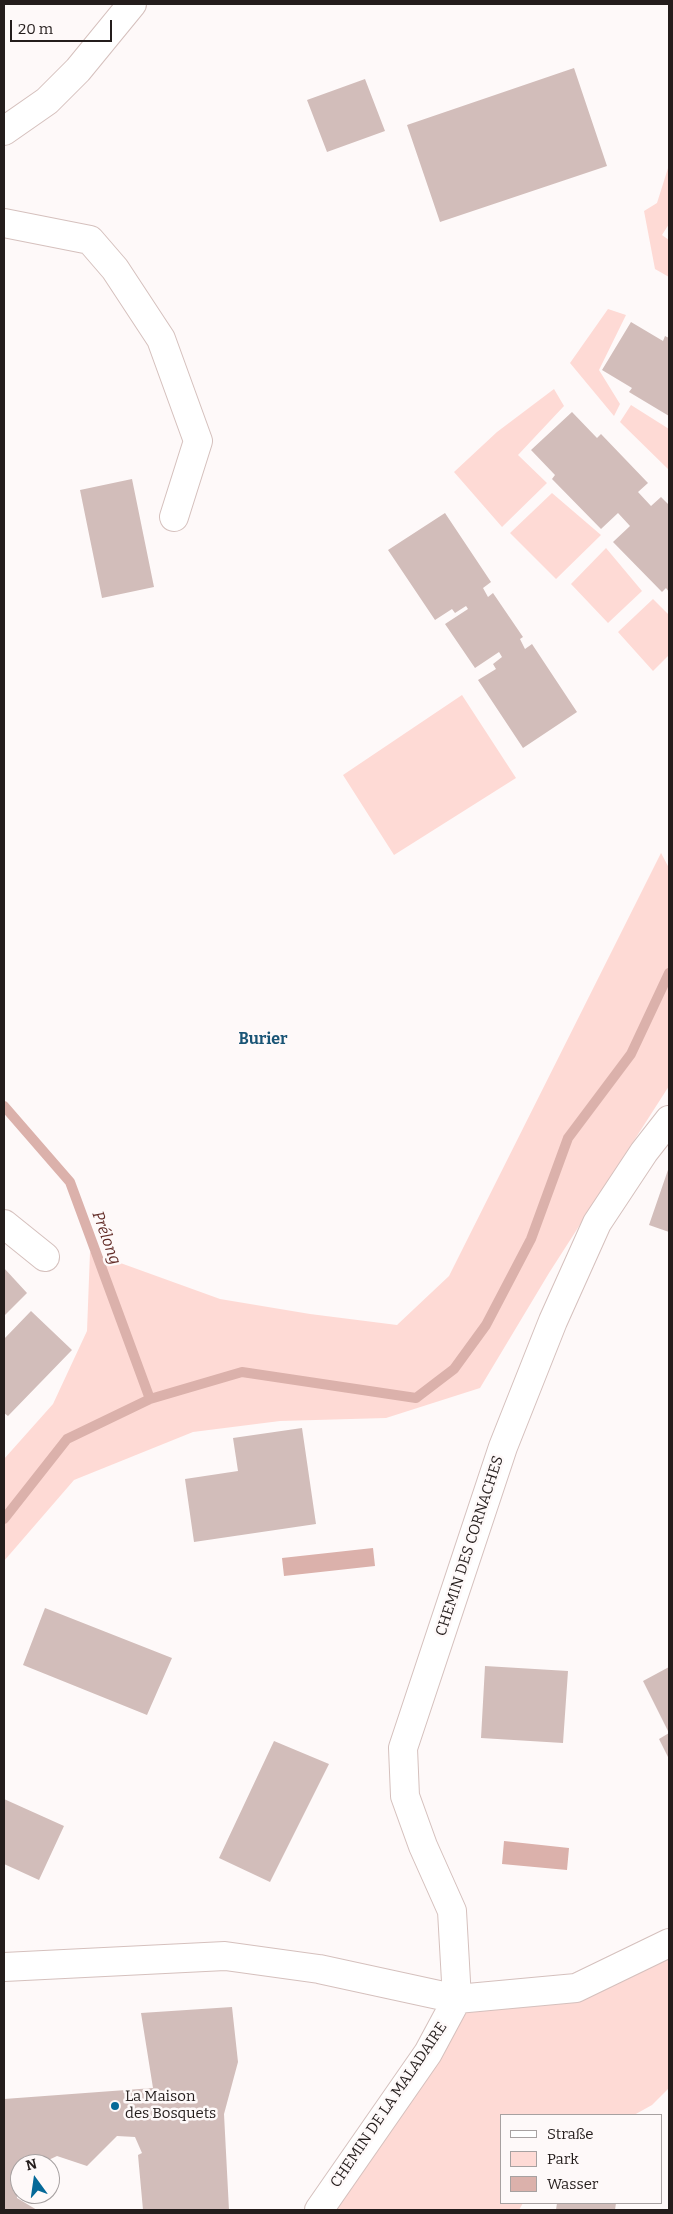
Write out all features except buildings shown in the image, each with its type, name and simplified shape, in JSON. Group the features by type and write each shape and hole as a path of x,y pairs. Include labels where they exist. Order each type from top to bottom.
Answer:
{"street":[{"path":"4,131 47,101 78,70 132,4"},
{"path":"4,224 90,240 115,269 161,339 198,441 174,518"},
{"name":"CHEMIN DES CORNACHES","path":"457,1999 452,1911 423,1846 405,1796 402,1748 503,1447 553,1322 597,1223 644,1152 669,1120"},
{"path":"4,1224 45,1256"},
{"path":"4,1967 225,1956 319,1969 457,1999 576,1988 669,1943"},
{"name":"CHEMIN DE LA MALADAIRE","path":"319,2210 428,2053 457,1999"}],"green space":[{"path":"669,165 669,224 662,235 669,240 669,277 655,269 644,211 657,203"},
{"path":"608,309 626,315 599,370 620,404 614,416 570,363"},
{"path":"554,389 564,406 518,455 547,483 502,527 454,472 497,432"},
{"path":"631,405 669,429 669,470 620,422"},
{"path":"552,493 601,535 556,579 510,533"},
{"path":"606,548 642,591 608,623 571,584"},
{"path":"653,599 669,615 669,655 653,671 618,632"},
{"path":"462,695 516,778 394,855 343,775"},
{"path":"661,853 669,868 669,1086 549,1273 480,1388 386,1418 280,1421 193,1432 74,1480 4,1561 4,1459 53,1404 87,1331 90,1252 220,1299 310,1314 397,1325 449,1276"},
{"path":"669,1943 669,2088 652,2105 636,2114 500,2114 500,2204 522,2204 519,2210 319,2210 451,2011 576,1988"}],"water":[{"path":"373,1548 375,1566 284,1576 282,1558"},
{"path":"504,1841 569,1848 567,1870 502,1864"}],"waterway":[{"path":"4,1519 67,1439 150,1399 242,1372 416,1398 454,1369 486,1325 531,1239 568,1138 631,1054 669,973"},
{"name":"Prélong","path":"4,1106 70,1182 150,1399"}],"place":[{"name":"La Maison des Bosquets","path":"115,2106"}],"district":[{"name":"Burier","path":"263,1040"}]}
